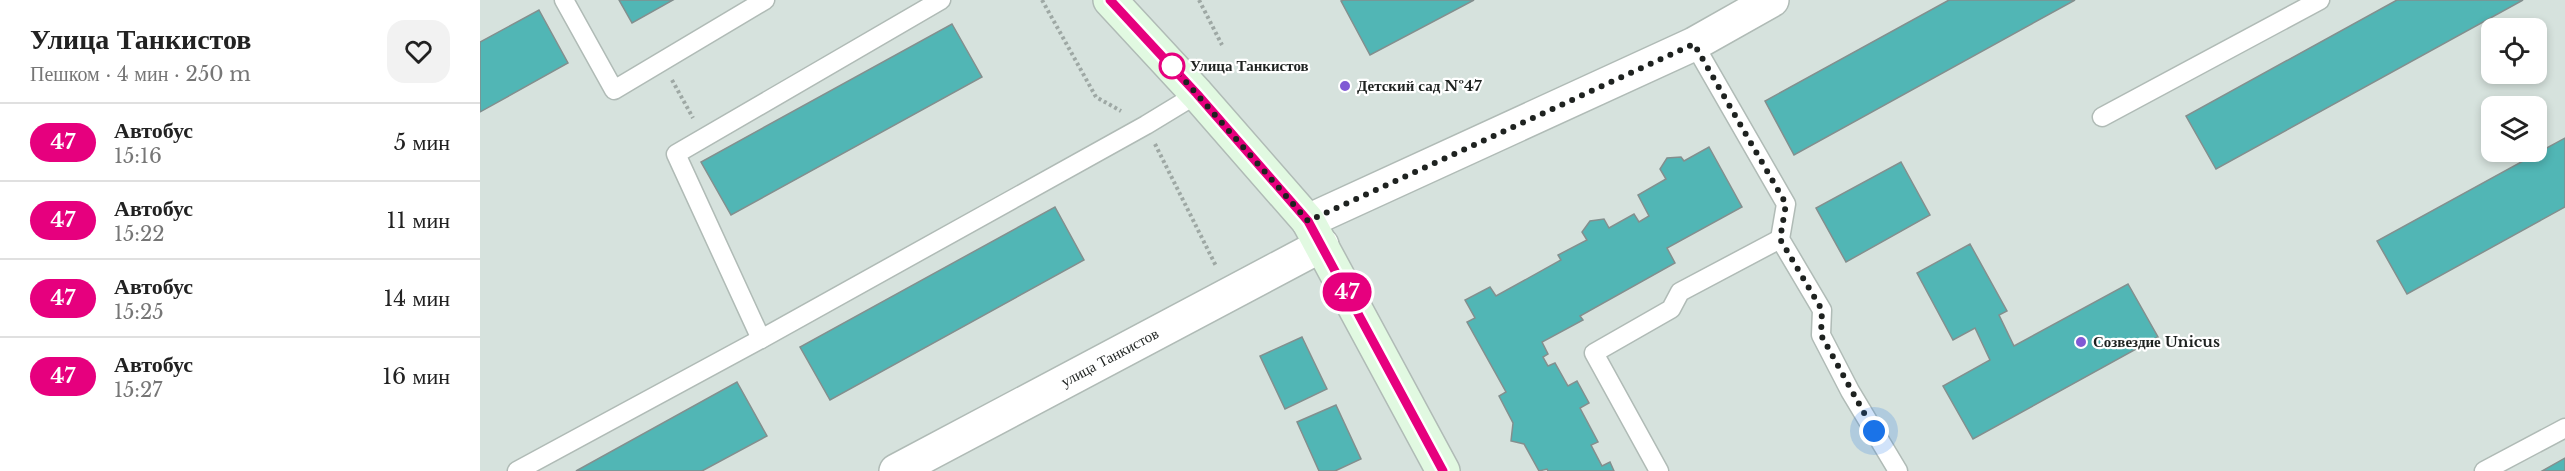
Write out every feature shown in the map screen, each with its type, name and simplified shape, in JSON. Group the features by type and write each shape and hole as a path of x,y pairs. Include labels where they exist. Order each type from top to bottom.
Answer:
{"street":[{"path":"1110,0 1197,94 1315,233 1443,471"},
{"name":"улица Танкистов","path":"896,471 929,463 1315,233 1694,44 1772,0"}],"lane":[{"path":"564,0 614,90 765,0"},
{"path":"761,339 676,154 942,0"},
{"path":"2102,117 2320,0"},
{"path":"1694,44 1786,204 1780,239 1822,310 1821,335 1850,391 1898,471"},
{"path":"517,471 761,339 1146,125 1197,94"},
{"path":"1659,471 1594,353 1671,309 1680,292 1780,239"},
{"path":"2484,471 2565,428"}],"path":[{"path":"1200,0 1222,45"},
{"path":"662,61 704,139"}],"building":[{"path":"619,0 673,0 632,23"},
{"path":"1474,0 1370,55 1341,1"},
{"path":"1949,0 2075,0 1794,155 1765,101"},
{"path":"2397,0 2523,0 2490,18 2481,18 2481,23 2216,169 2186,116"},
{"path":"539,10 568,63 480,112 480,42"},
{"path":"952,24 982,77 731,215 701,162"},
{"path":"2565,138 2565,207 2407,294 2377,241 2521,162 2547,162 2547,148"},
{"path":"1709,147 1742,207 1667,248 1675,263 1580,316 1583,320 1542,342 1548,354 1543,357 1548,366 1555,363 1568,386 1577,381 1589,403 1580,408 1598,442 1591,445 1602,466 1610,462 1614,471 1548,471 1547,469 1539,471 1524,444 1511,441 1513,423 1499,396 1506,392 1467,322 1475,318 1465,300 1490,287 1496,296 1561,260 1558,255 1587,240 1582,232 1590,221 1604,219 1609,228 1634,214 1639,222 1649,216 1638,195 1666,179 1660,169 1667,158 1681,157 1684,161"},
{"path":"1901,162 1930,215 1846,262 1816,208"},
{"path":"1055,207 1084,260 830,400 800,347"},
{"path":"1970,244 2007,311 1999,315 2014,346 2128,284 2158,337 1973,439 1943,386 1990,360 1975,328 1953,340 1917,273"},
{"path":"1302,337 1327,389 1285,409 1260,356"},
{"path":"737,382 767,436 702,471 576,471"},
{"path":"1336,405 1361,459 1335,471 1319,471 1297,422"},
{"path":"2565,458 2565,471 2542,471"}],"bus line":[{"name":"47","path":"1110,0 1197,94 1308,221 1443,471"}],"place":[{"name":"Улица Танкистов","path":"1172,66"},
{"name":"Детский сад №47","path":"1345,86"},
{"name":"Созвездие Unicus","path":"2081,342"}],"route":[{"path":"1172,66 1308,221 1694,44 1786,204 1780,239 1822,310 1821,335 1874,431"}]}
